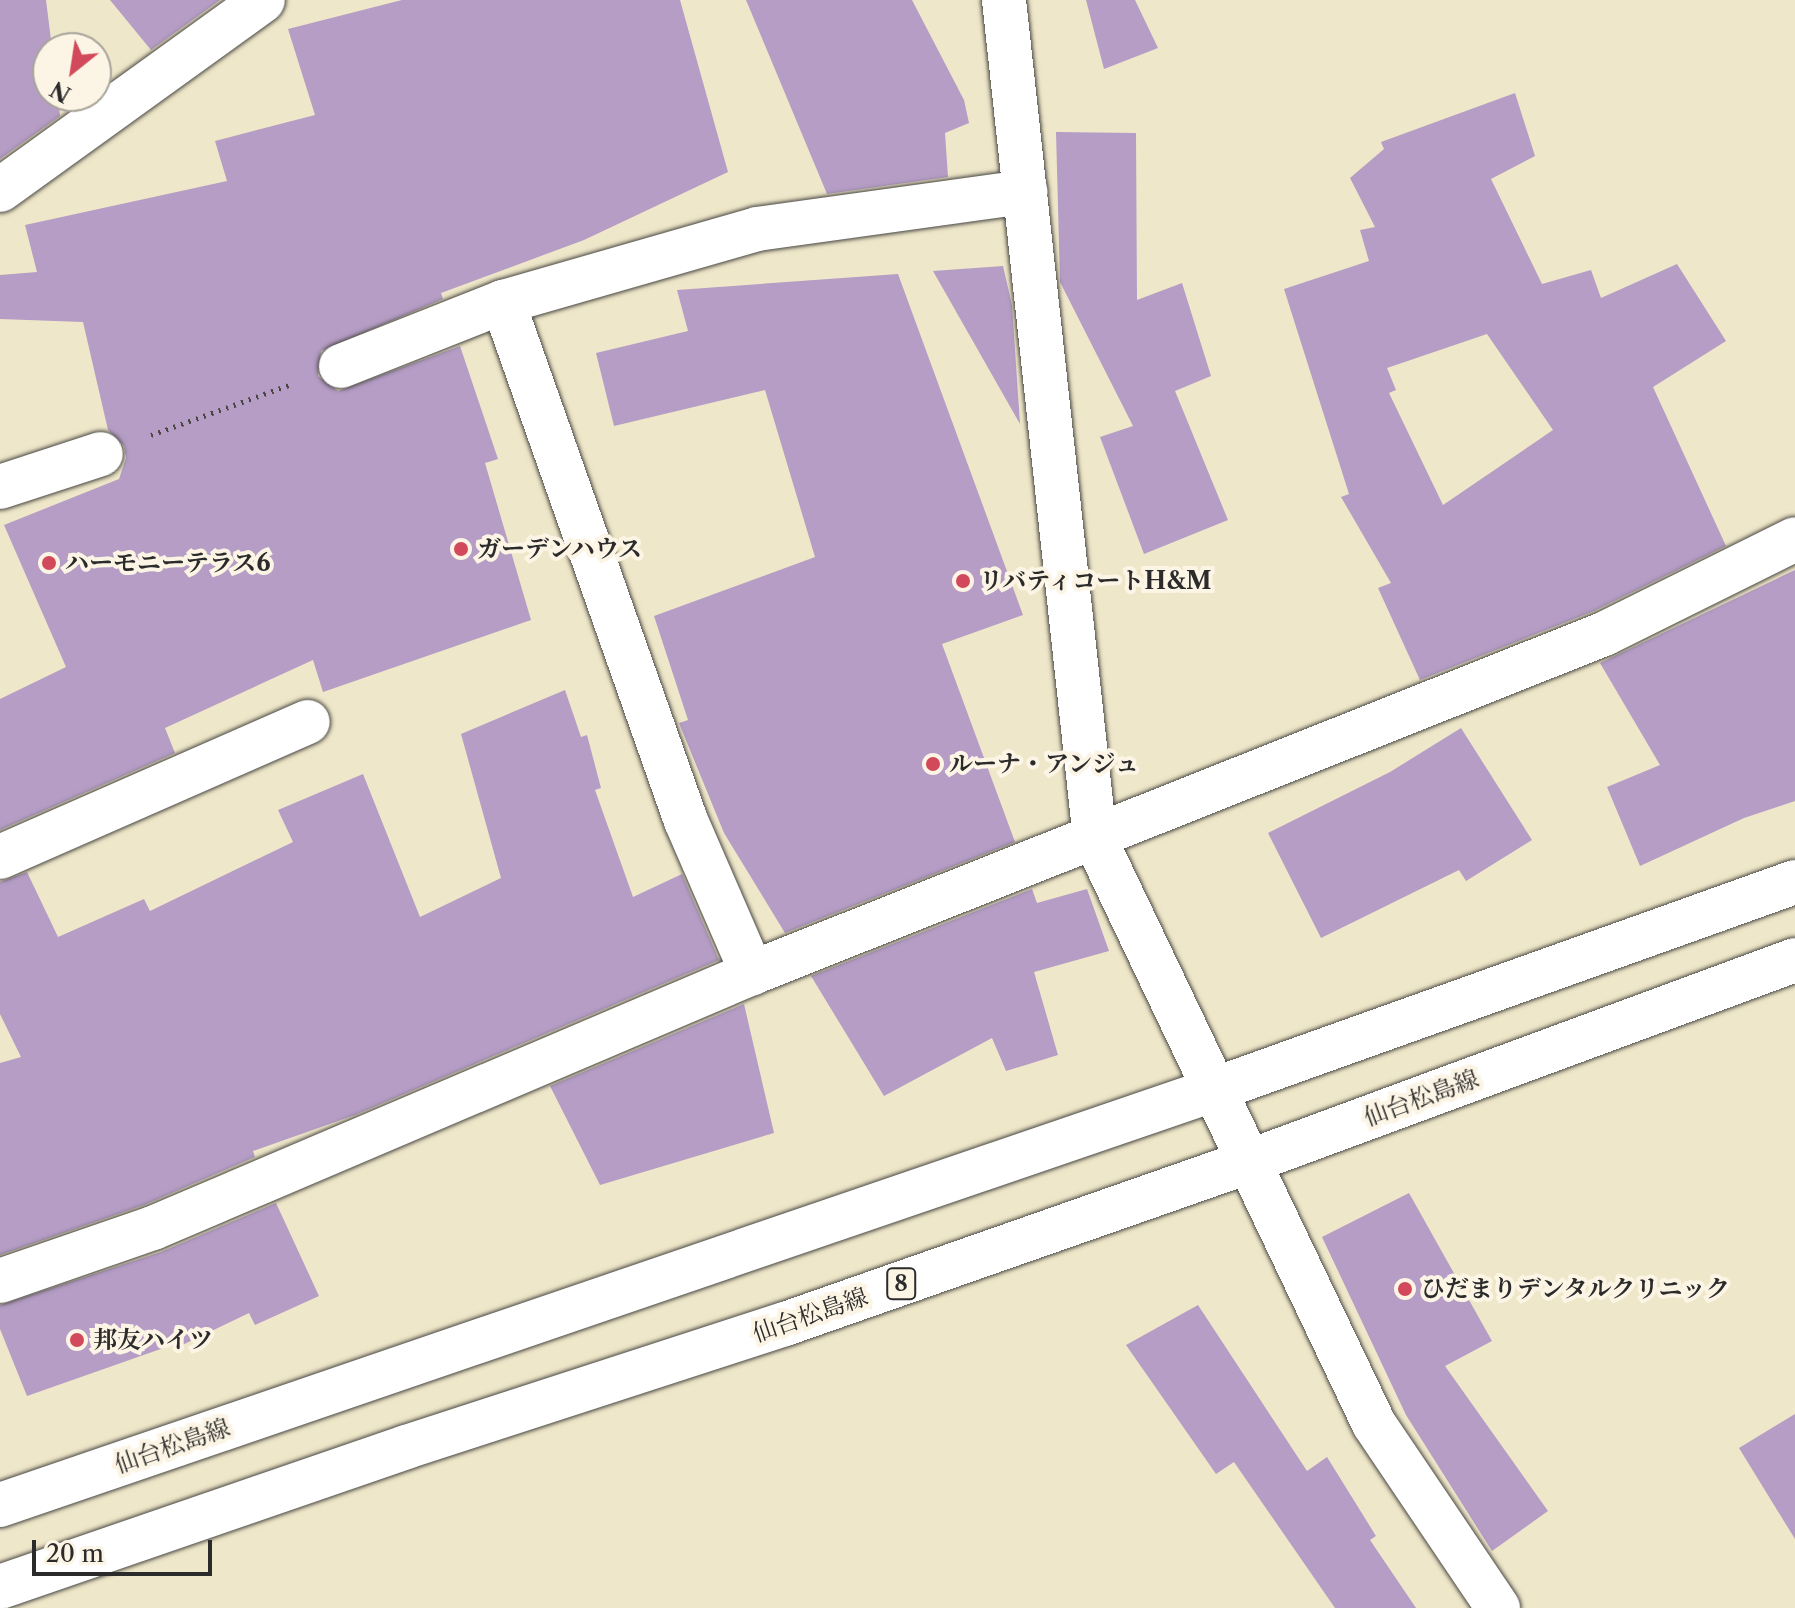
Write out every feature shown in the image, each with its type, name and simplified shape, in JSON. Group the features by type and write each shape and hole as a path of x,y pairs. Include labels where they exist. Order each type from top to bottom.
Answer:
{"street":[{"path":"0,190 263,0"},
{"path":"1004,0 1095,839 1374,1424 1498,1608"},
{"path":"341,366 503,302 757,229 1025,192"},
{"path":"503,302 686,821 752,973"},
{"path":"0,487 101,454"},
{"path":"0,1281 153,1228 752,973 1604,634 1795,539"},
{"path":"0,857 308,722"},
{"name":"仙台松島線","path":"0,1505 1213,1090 1795,882"},
{"name":"仙台松島線","path":"0,1587 406,1447 785,1324 1248,1162 1795,960"}],"path":[{"path":"101,454 341,366"}],"building":[{"path":"0,0 46,0 50,32 32,32 32,112 60,112 60,116 0,159"},
{"path":"110,0 220,0 151,50"},
{"path":"402,0 680,0 728,172 584,240 441,293 443,299 321,351 318,376 338,391 460,346 498,459 485,463 531,620 323,692 313,660 165,728 175,753 0,830 0,699 66,667 4,525 119,479 126,458 124,446 108,430 83,322 0,319 0,275 37,272 25,225 227,181 215,141 315,115 288,29"},
{"path":"746,0 912,0 964,100 969,123 945,133 948,177 827,194"},
{"path":"1086,0 1135,0 1158,48 1104,69"},
{"path":"1515,93 1535,156 1491,179 1542,284 1591,270 1601,298 1677,264 1726,341 1653,387 1726,546 1594,611 1420,680 1378,588 1391,583 1341,497 1349,494 1284,289 1369,261 1360,230 1375,227 1350,178 1384,149 1381,142","holes":["1487,334 1553,430 1443,505 1389,393 1396,390 1387,368"]},
{"path":"1056,132 1136,133 1137,300 1182,283 1211,376 1175,391 1228,520 1144,554 1100,437 1133,426 1060,282"},
{"path":"1003,266 1012,305 1020,424 933,271"},
{"path":"898,274 1023,615 942,644 1015,842 785,933 724,833 679,723 688,720 654,616 815,557 765,390 614,426 596,353 688,331 677,290"},
{"path":"1795,570 1795,801 1744,818 1640,866 1607,787 1660,765 1600,663"},
{"path":"565,690 581,737 587,735 601,788 595,790 633,897 682,874 719,960 355,1115 253,1151 255,1157 144,1205 0,1255 0,1063 21,1057 0,1014 0,882 27,872 58,937 144,899 150,911 293,842 278,810 363,774 420,917 501,878 461,734"},
{"path":"1461,728 1532,840 1466,881 1459,870 1321,938 1268,833 1390,772"},
{"path":"1032,889 1037,903 1087,889 1109,951 1034,972 1058,1055 1006,1071 992,1038 884,1096 811,976"},
{"path":"744,1004 774,1133 600,1185 550,1086"},
{"name":"ひだまりデンタルクリニック","path":"1409,1193 1492,1341 1445,1366 1548,1511 1492,1551 1406,1415 1322,1237"},
{"path":"276,1203 319,1296 255,1325 249,1313 174,1349 172,1345 27,1396 0,1329 0,1305 161,1252"},
{"path":"1198,1305 1307,1471 1327,1457 1376,1536 1370,1540 1416,1608 1335,1608 1234,1462 1216,1474 1126,1345"},
{"path":"1795,1414 1795,1539 1739,1448"}],"place":[{"name":"ガーデンハウス","path":"461,549"},
{"name":"ハーモニーテラス6","path":"49,563"},
{"name":"リバティコートH&M","path":"963,581"},
{"name":"ルーナ・アンジュ","path":"933,764"},
{"name":"ひだまりデンタルクリニック","path":"1405,1289"},
{"name":"邦友ハイツ","path":"77,1340"}]}
